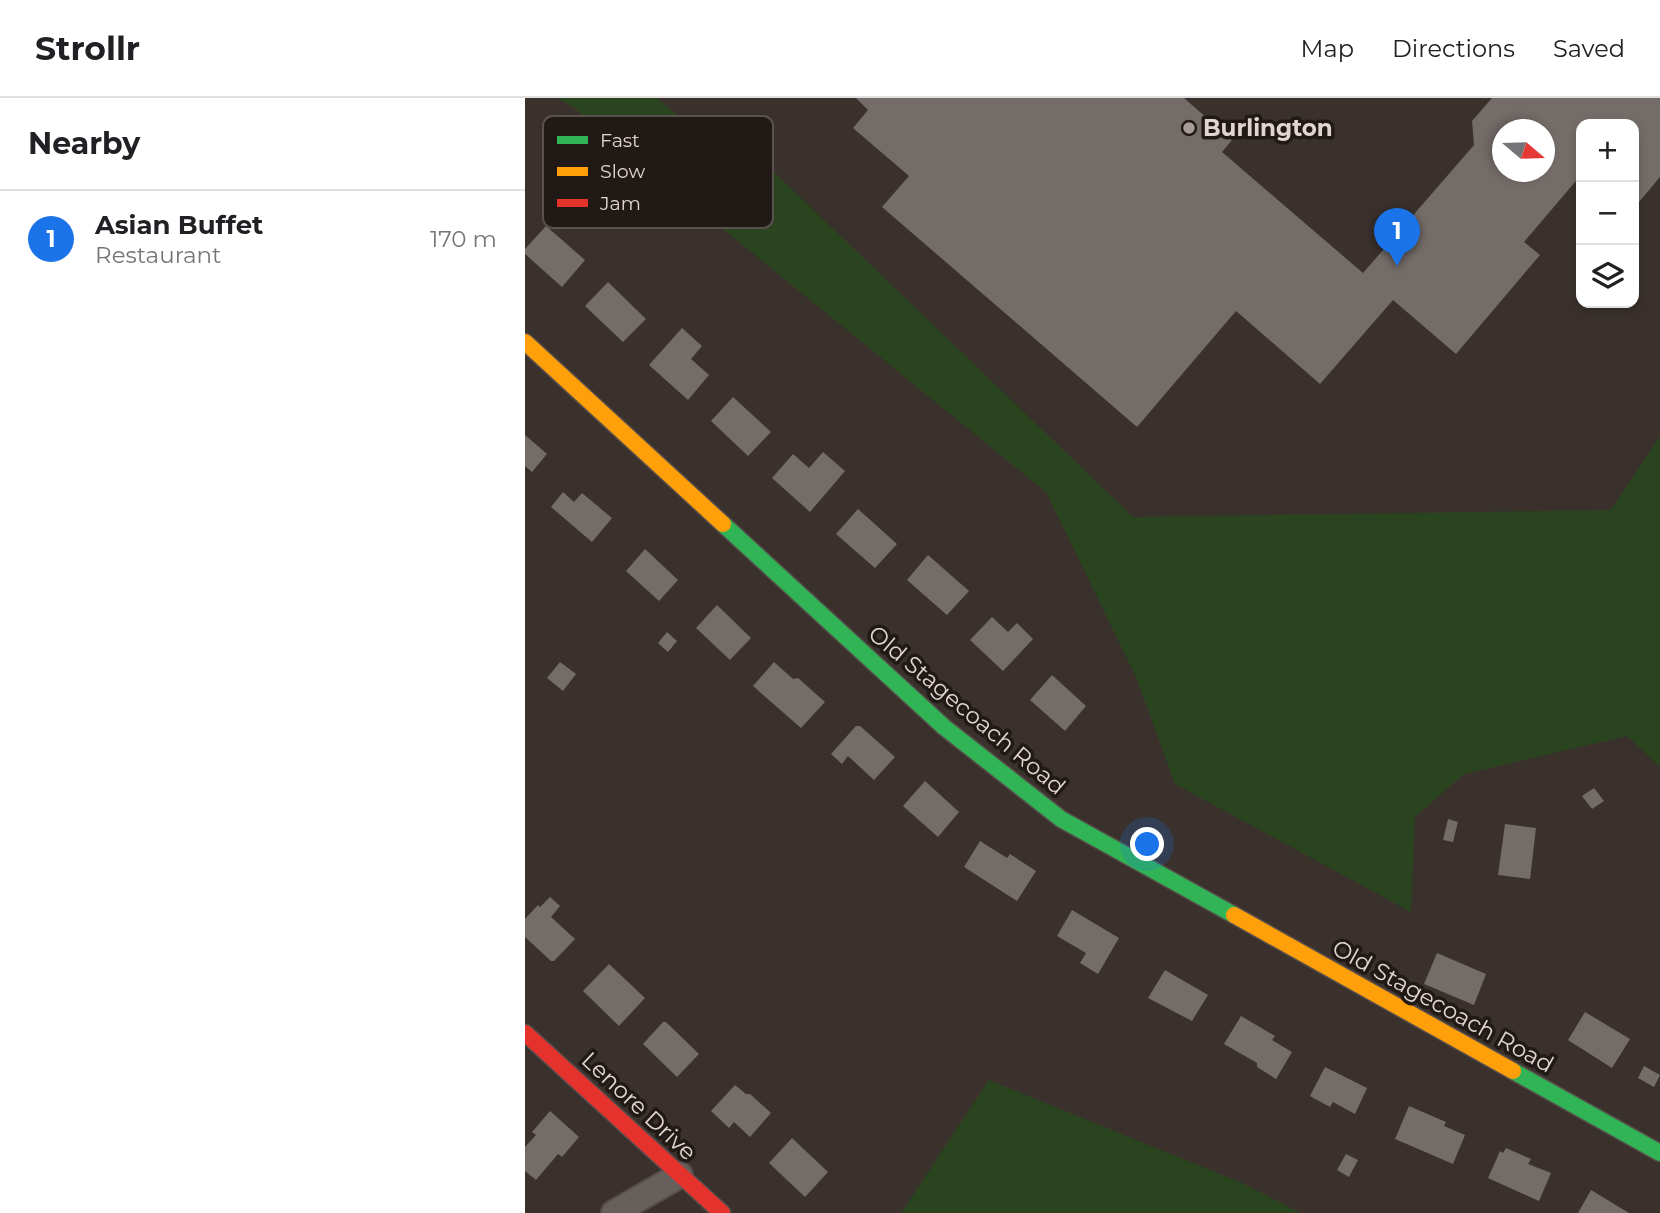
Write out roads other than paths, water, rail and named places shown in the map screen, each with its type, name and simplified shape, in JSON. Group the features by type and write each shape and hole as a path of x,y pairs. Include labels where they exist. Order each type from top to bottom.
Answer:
{"street":[{"name":"Old Stagecoach Road","path":"525,342 944,727 1061,819 1660,1153"},
{"name":"Lenore Drive","path":"525,1033 722,1213"},
{"path":"614,1213 680,1175"}],"place":[{"name":"Burlington","path":"1189,128"},
{"name":"Asian Buffet","path":"1397,266"}]}
